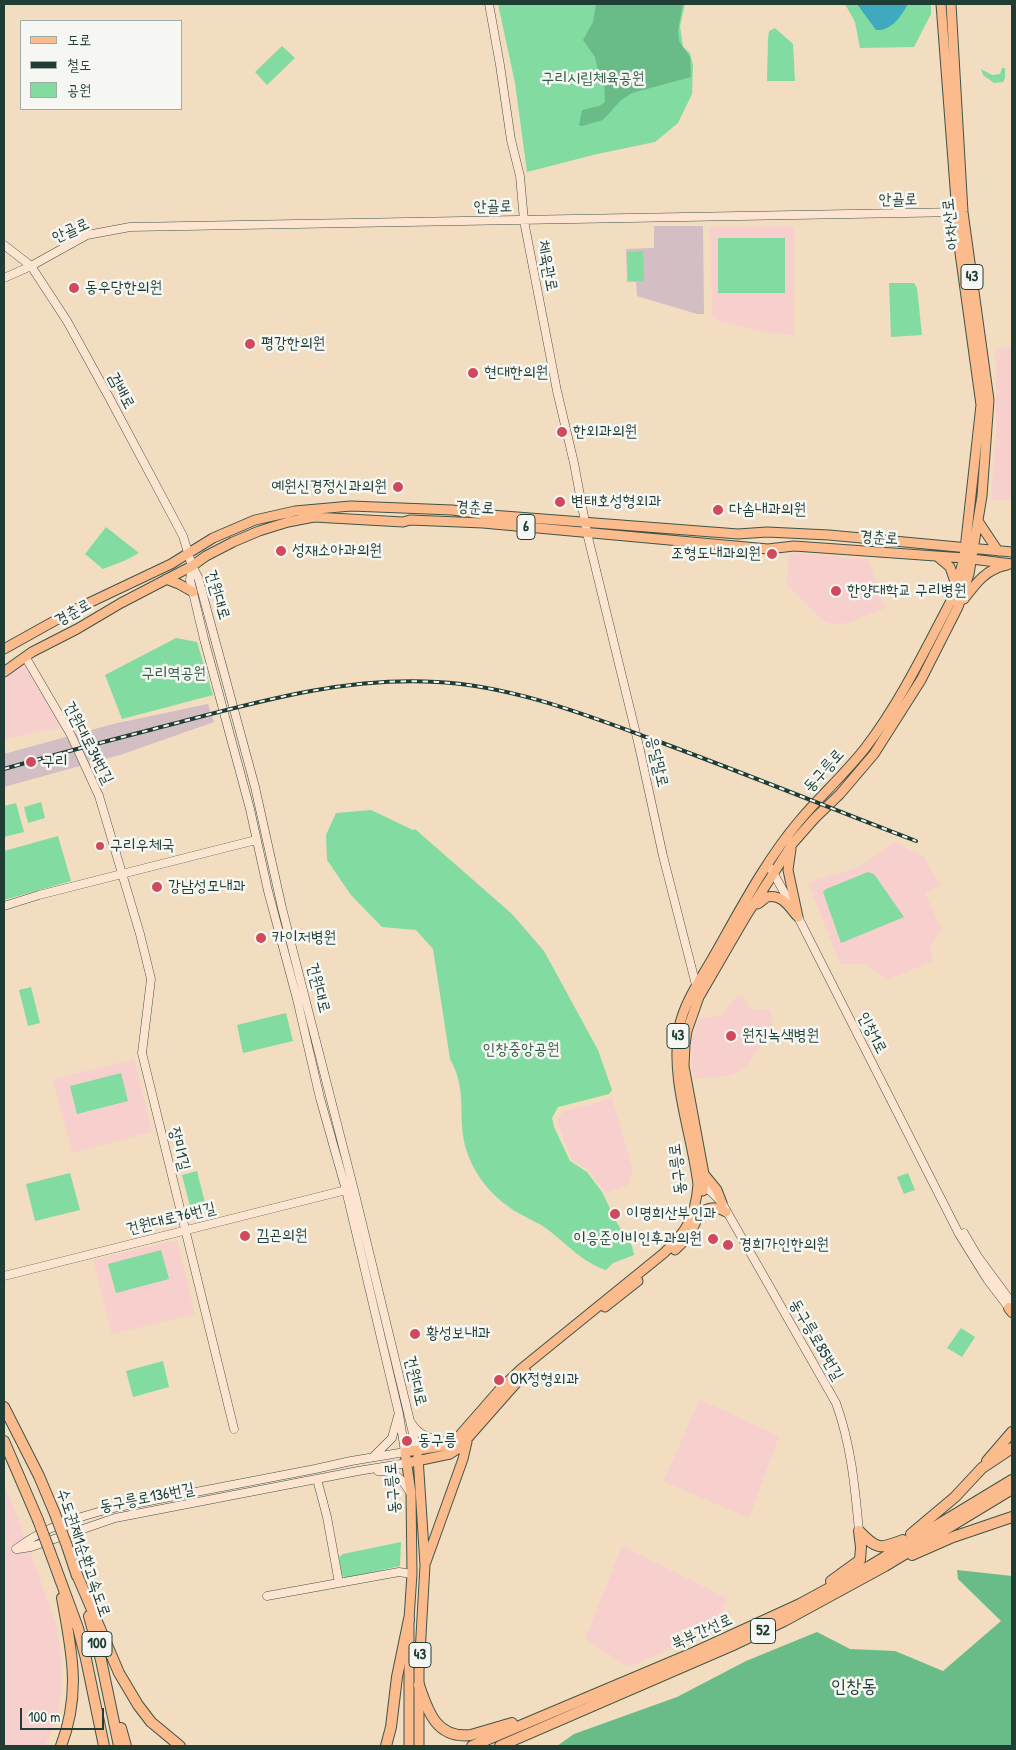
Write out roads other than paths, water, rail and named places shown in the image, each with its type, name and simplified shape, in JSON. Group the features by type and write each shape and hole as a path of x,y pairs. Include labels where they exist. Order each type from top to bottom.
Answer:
{"highway":[{"name":"수도권제1순환고속도로","path":"4,1407 40,1476 67,1546 94,1631 121,1746"},
{"path":"828,1584 904,1540 955,1497 1012,1432"},
{"name":"수도권제1순환고속도로","path":"4,1442 38,1520 78,1628 104,1746"},
{"path":"982,1468 1012,1448"},
{"name":"북부간선로","path":"472,1746 687,1655 792,1608 870,1566 1012,1480"},
{"name":"북부간선로","path":"500,1746 731,1646 784,1621 886,1566 1012,1489"},
{"path":"886,1566 953,1537 1012,1517"},
{"path":"859,1531 870,1543 877,1547 887,1546 904,1540"},
{"path":"792,1608 860,1560 859,1531"},
{"path":"75,1570 120,1673 133,1697 151,1722 180,1746"},
{"path":"58,1573 70,1641 74,1687 71,1711 61,1746"},
{"path":"386,1746 391,1727 397,1677 409,1619"},
{"path":"419,1685 425,1704 436,1723 446,1730 457,1734 471,1735 552,1712"},
{"path":"518,1746 568,1716"}],"main road":[{"name":"아차산로","path":"942,4 960,212 989,400 982,496 978,521 969,548"},
{"name":"아차산로","path":"951,4 961,262 981,405 968,558"},
{"name":"경춘로","path":"4,648 74,610 171,564 188,552 224,533 255,520 295,511 322,508 352,506 433,509 738,534 768,532 829,535 1012,552"},
{"name":"경춘로","path":"4,672 32,652 220,549 258,531 314,517 403,522 410,520 483,523 768,548 794,546 968,558 1012,564"},
{"path":"978,521 998,552"},
{"path":"938,556 950,567 956,586"},
{"name":"동구릉로","path":"419,1746 419,1685 425,1565 419,1461 450,1454 459,1448 539,1359 618,1298 688,1239 698,1215 701,1185 680,1089 677,1058 679,1028 682,1018 696,986 768,864 800,820 865,748 892,710 938,626 968,558"},
{"name":"동구릉로","path":"409,1746 409,1619 412,1574 411,1493 405,1452 449,1445 521,1369 664,1254 681,1237 694,1210 704,1174 684,1066 687,1031 699,997 746,916 793,843 840,794 874,754 921,680 958,607 967,580 968,558"},
{"path":"958,607 982,576 997,567 1012,564"},
{"path":"166,579 193,592"},
{"path":"793,843 788,870 798,917"},
{"path":"746,916 762,899 771,896 782,899 798,917"},
{"path":"704,1174 717,1190 722,1203"},
{"path":"698,1215 704,1209 710,1208 717,1208 726,1212"},
{"name":"동구릉로","path":"425,1565 468,1440"},
{"name":"건원대로","path":"417,1450 419,1461"},
{"name":"동구릉로136번길","path":"406,1463 419,1461"}],"street":[{"name":"체육관로","path":"489,4 511,140 520,176 524,220 587,533"},
{"name":"안골로","path":"4,278 31,266 87,235 130,227 960,212"},
{"name":"검배로","path":"4,245 31,266 70,328 181,534 192,566"},
{"name":"응달말로","path":"587,533 639,746 665,864 699,997"},
{"name":"건원대로","path":"192,566 190,580 204,639 250,809 268,892 297,999 320,1098 346,1190 399,1414 405,1452"},
{"name":"건원대로","path":"192,566 198,578 211,622 255,787 282,908 355,1194 417,1450"},
{"name":"건원대로34번길","path":"26,658 71,735 87,767 99,796 123,874"},
{"path":"4,906 39,895 256,840"},
{"name":"인창1로","path":"768,864 798,917 973,1259 1011,1308"},
{"name":"장미1길","path":"123,874 151,979 142,1053 234,1429"},
{"name":"동구릉로85번길","path":"701,1185 722,1203 836,1403 844,1425 851,1456 859,1531"},
{"name":"건원대로76번길","path":"4,1276 346,1190"},
{"path":"374,1456 392,1438 399,1414"},
{"path":"409,1420 414,1428 426,1437 451,1443"},
{"name":"동구릉로136번길","path":"405,1452 374,1456 80,1516 33,1536 16,1549 31,1546 116,1518 406,1463"},
{"path":"358,1471 386,1471 402,1479 411,1493"},
{"path":"317,1479 327,1517 339,1583"},
{"path":"267,1596 398,1572 412,1574"}],"water":[{"path":"857,4 908,4 899,18 891,25 882,30 876,30"}],"railway":[{"path":"4,769 215,713 309,691 372,683 404,681 437,682 492,689 572,710 916,841"}],"place":[{"name":"동우당한의원","path":"74,288"},
{"name":"평강한의원","path":"250,344"},
{"name":"현대한의원","path":"473,373"},
{"name":"한외과의원","path":"562,432"},
{"name":"예원신경정신과의원","path":"398,487"},
{"name":"변태호성형외과","path":"560,502"},
{"name":"다솜내과의원","path":"718,510"},
{"name":"성재소아과의원","path":"281,551"},
{"name":"조형도내과의원","path":"772,554"},
{"name":"한양대학교 구리병원","path":"836,591"},
{"name":"구리","path":"31,762"},
{"name":"구리우체국","path":"100,846"},
{"name":"강남성모내과","path":"157,887"},
{"name":"카이저병원","path":"261,938"},
{"name":"원진녹색병원","path":"731,1036"},
{"name":"이명희산부인과","path":"615,1214"},
{"name":"김곤의원","path":"245,1236"},
{"name":"이응준이비인후과의원","path":"713,1239"},
{"name":"경희가인한의원","path":"728,1245"},
{"name":"황성보내과","path":"415,1334"},
{"name":"OK정형외과","path":"499,1380"},
{"name":"동구릉","path":"407,1441"}],"district":[{"name":"인창동","path":"854,1687"}],"park label":[{"name":"구리시립체육공원","path":"593,79"},
{"name":"구리역공원","path":"174,674"},
{"name":"인창중앙공원","path":"521,1050"}]}
